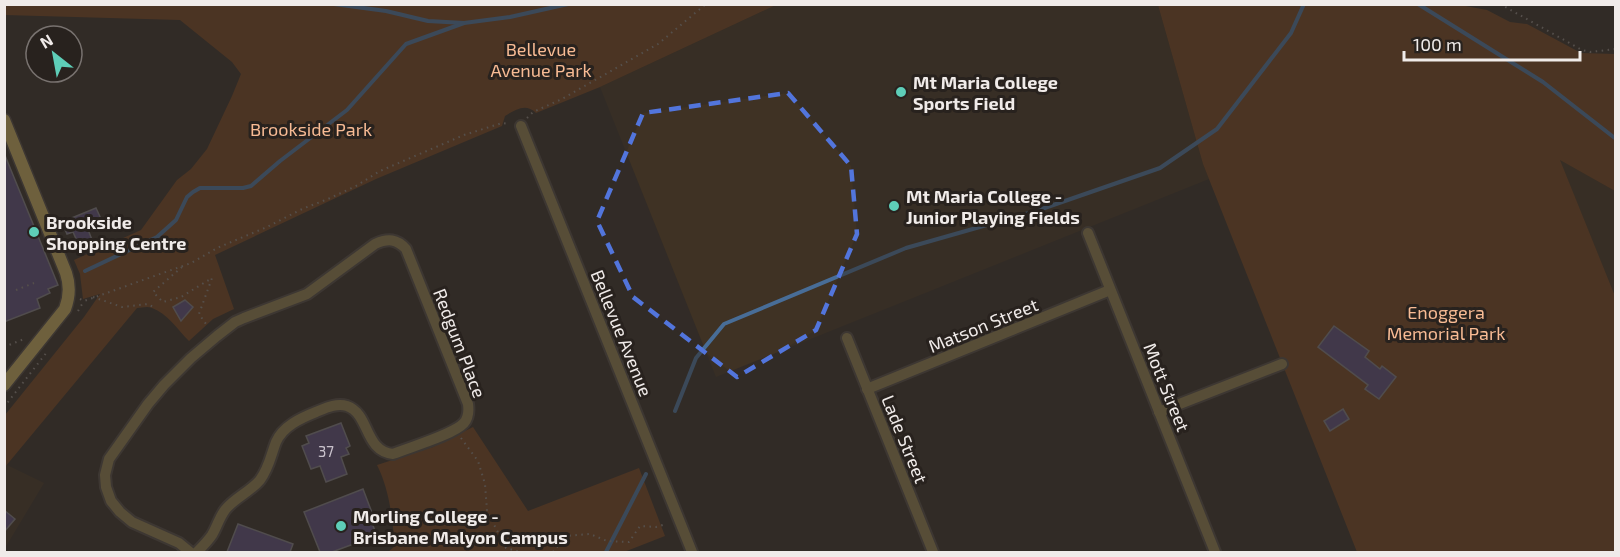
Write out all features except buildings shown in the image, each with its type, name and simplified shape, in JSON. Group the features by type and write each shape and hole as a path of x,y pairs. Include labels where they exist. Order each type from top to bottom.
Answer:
{"street":[{"path":"4,120 66,273 69,290 61,315 4,385"},
{"name":"Bellevue Avenue","path":"521,126 692,552"},
{"name":"Mott Street","path":"1088,233 1215,552"},
{"name":"Redgum Place","path":"190,552 179,543 132,522 120,512 111,501 106,487 105,475 109,459 164,385 217,336 235,322 308,294 383,240 392,239 401,243 406,249 468,404 468,417 464,424 451,432"},
{"name":"Matson Street","path":"867,389 1110,290"},
{"name":"Lade Street","path":"847,338 933,552"},
{"path":"1159,412 1282,364"},
{"path":"197,552 211,536 225,510 249,491 264,474 277,440 284,430 300,419 333,405 352,408 373,442 386,453 393,454 451,432"}],"path":[{"path":"79,299 84,301 184,266 217,248 356,186 380,171 464,135 502,123 521,126 533,112 562,99 658,44 706,4"},
{"path":"1500,4 1582,50 1590,52 1616,49"},
{"path":"184,266 153,292 163,302 181,297 212,278 199,314 206,324"},
{"path":"16,290 34,283"},
{"path":"93,297 122,307 148,304 155,308"},
{"path":"4,347 30,336"},
{"path":"451,432 459,436 478,461 484,484 487,511 506,548 520,552"},
{"path":"553,552 566,536 590,534 607,541 629,542 640,526 656,527 666,524"}],"highlighted area":[{"path":"788,93 851,166 857,234 816,330 737,377 633,297 597,221 643,113"}],"shaded area":[{"name":"Mt Maria College - Junior Playing Fields","path":"776,5 1158,5 1209,179 716,377 600,87"},
{"path":"1559,159 1615,191 1615,296"},
{"path":"5,464 44,483 5,548"}],"green space":[{"path":"5,5 776,5 600,87 536,113 528,108 517,109 505,116 502,126 376,179 215,255 234,309 213,319 189,341 157,310 148,307 137,308 5,467 5,415 100,294 83,299 80,274 74,260 141,230 177,180 191,169 207,149 241,74 232,62 180,20 5,15"},
{"name":"Enoggera Memorial Park","path":"1158,5 1460,5 1487,10 1510,22 1527,24 1581,53 1615,54 1615,191 1560,160 1615,296 1615,552 1357,552 1203,164"},
{"path":"473,427 528,511 639,468 665,536 624,552 388,552 395,546 393,525 388,495 377,465 433,447"}],"waterway":[{"path":"334,4 386,11 428,21 464,23 510,17 568,4"},
{"path":"675,411 696,358 724,324 906,248 1036,211 1160,168 1217,129 1291,33 1304,4"},
{"path":"1418,4 1543,82 1616,139"},
{"path":"85,271 157,237 176,220 187,197 200,188 251,186 347,110 406,44 464,23"},
{"path":"606,552 646,474"}],"place":[{"name":"Mt Maria College Sports Field","path":"901,92"},
{"name":"Mt Maria College - Junior Playing Fields","path":"894,206"},
{"name":"Brookside Shopping Centre","path":"34,232"},
{"name":"Morling College - Brisbane Malyon Campus","path":"341,526"}],"park label":[{"name":"Bellevue Avenue Park","path":"541,59"},
{"name":"Brookside Park","path":"311,129"}]}
